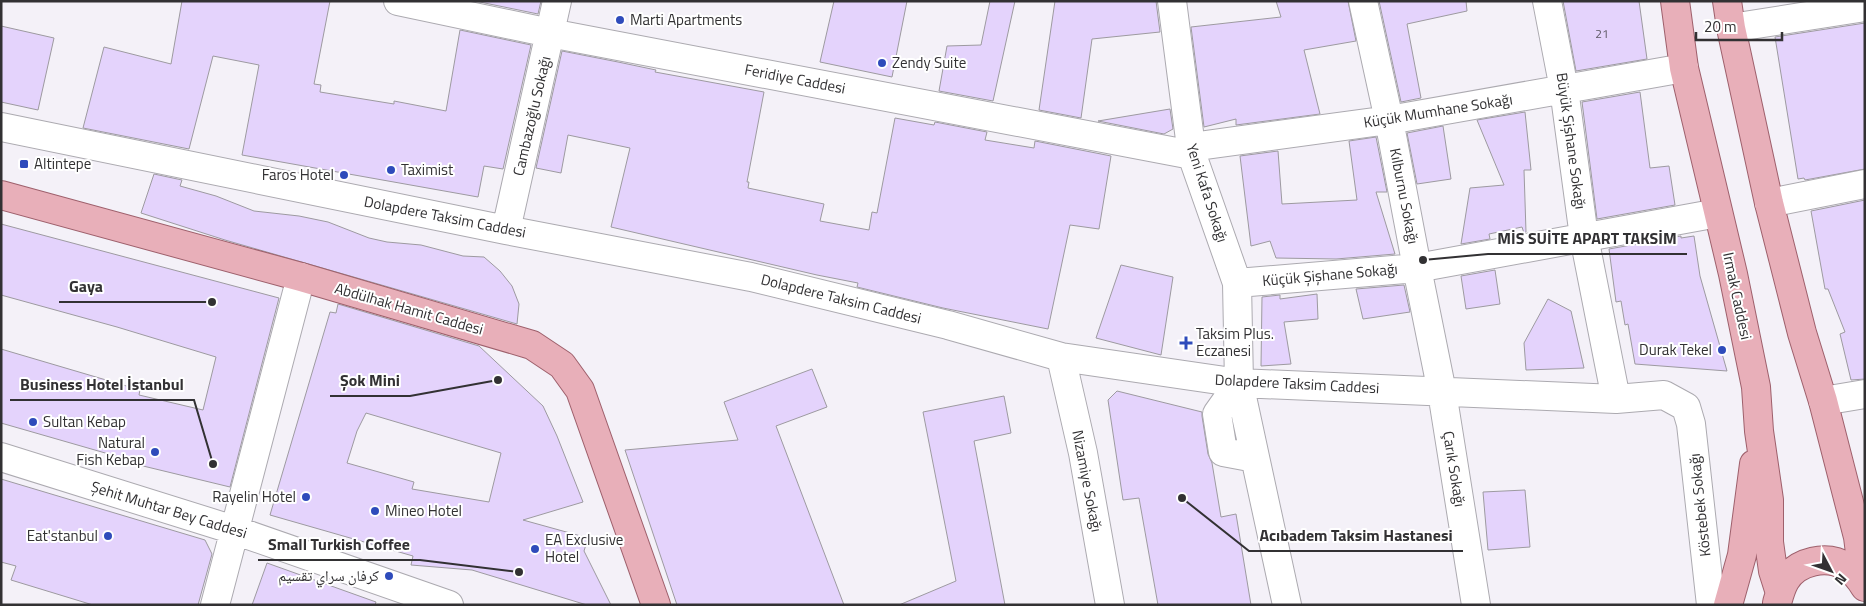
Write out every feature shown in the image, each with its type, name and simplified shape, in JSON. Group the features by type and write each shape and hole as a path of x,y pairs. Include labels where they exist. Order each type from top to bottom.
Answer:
{"main road":[{"name":"Irmak Caddesi","path":"1675,1 1684,68 1756,387 1759,431 1769,500 1769,542 1777,600"},
{"path":"1728,1 1731,28 1769,203 1802,333 1823,401 1858,536 1863,580"},
{"name":"Abdülhak Hamit Caddesi","path":"1,195 301,277 532,345 562,364 580,390 656,605"},
{"path":"1728,605 1742,556 1759,431"},
{"path":"1777,600 1785,580 1799,567 1814,561 1831,560 1846,566 1863,580"}],"street":[{"name":"Feridiye Caddesi","path":"398,1 550,33 1191,151"},
{"name":"Cambazoğlu Sokağı","path":"506,230 557,1"},
{"name":"Yeni Kafa Sokağı","path":"1172,1 1191,151 1237,283 1239,383 1287,605"},
{"name":"Kılburnu Sokağı","path":"1363,1 1389,120 1442,392"},
{"name":"Büyük Şişhane Sokağı","path":"1547,1 1564,89 1584,237 1616,399"},
{"path":"1731,28 1865,7"},
{"name":"Küçük Mumhane Sokağı","path":"1191,151 1389,120 1684,68"},
{"name":"Dolapdere Taksim Caddesi","path":"1,127 506,230 751,277 948,325 1061,357 1239,383 1616,399 1664,396 1686,407"},
{"path":"1769,203 1865,184"},
{"name":"Küçük Şişhane Sokağı","path":"1237,283 1417,268 1718,213"},
{"path":"215,605 301,277"},
{"name":"Nizamiye Sokağı","path":"1061,357 1084,462 1110,605"},
{"path":"1239,383 1217,414 1213,435 1223,452 1255,458"},
{"name":"Çarık Sokağı","path":"1442,392 1476,605"},
{"path":"1823,401 1865,394"},
{"name":"Köstebek Sokağı","path":"1686,407 1691,424 1711,605"},
{"name":"Şehit Muhtar Bey Caddesi","path":"1,457 234,530 449,605"}],"building":[{"path":"182,1 330,1 314,84 321,85 320,92 394,104 394,101 446,111 460,30 531,45 503,169 484,166 478,197 242,155 259,65 213,56 189,149 83,128 104,47 171,64"},
{"path":"475,1 541,1 538,14"},
{"path":"834,1 907,1 892,77 820,62"},
{"path":"990,1 1015,1 993,101 939,91 947,46 981,45"},
{"path":"1055,1 1156,1 1160,32 1092,39 1081,118 1039,110"},
{"path":"1276,1 1348,1 1356,41 1304,50 1320,114 1236,125 1236,119 1204,127 1191,27 1281,17"},
{"path":"1379,1 1466,1 1467,11 1407,24 1421,98 1401,102"},
{"path":"1563,1 1639,1 1647,59 1576,71"},
{"path":"1865,23 1865,169 1805,180 1804,178 1798,179 1775,37"},
{"path":"1,26 54,38 38,110 1,102"},
{"path":"562,51 656,70 655,72 764,92 747,182 749,182 748,188 824,204 820,221 869,230 872,212 877,213 895,118 934,125 935,122 987,132 985,140 1034,148 1035,141 1111,156 1099,229 1070,225 1048,329 943,308 857,287 858,283 611,227 630,148 568,135 561,173 536,168"},
{"path":"1640,92 1650,168 1669,166 1675,205 1597,219 1582,102"},
{"path":"1170,109 1173,129 1164,134 1098,121"},
{"path":"1525,112 1531,170 1524,170 1526,232 1524,233 1522,227 1489,234 1490,239 1461,244 1470,188 1504,185 1477,120"},
{"path":"1443,126 1451,179 1417,184 1407,133"},
{"path":"1376,137 1387,192 1376,192 1395,254 1336,259 1276,258 1270,241 1251,246 1240,156 1278,151 1282,204 1357,200 1349,141"},
{"path":"154,174 182,180 180,186 216,196 254,211 299,216 328,222 369,238 387,242 421,245 463,256 484,257 500,271 512,286 519,304 517,324 225,240 141,213"},
{"path":"1865,200 1865,379 1851,380 1840,334 1845,332 1828,289 1825,289 1811,211"},
{"path":"1,224 279,298 230,487 139,465 140,463 1,423 1,349 140,390 139,395 203,410 216,357 1,295"},
{"path":"1681,236 1681,238 1694,236 1700,276 1727,371 1635,364 1628,324 1625,325 1621,301 1616,302 1609,249"},
{"path":"1121,265 1173,277 1161,355 1096,338"},
{"path":"1495,270 1500,304 1466,309 1461,276"},
{"path":"1404,285 1410,312 1363,319 1356,289"},
{"path":"1317,294 1318,319 1284,322 1291,364 1261,366 1262,297 1280,295 1280,299"},
{"path":"1548,299 1571,311 1584,368 1526,370 1524,343"},
{"path":"338,304 479,346 543,406 583,502 523,520 588,538 584,551 611,605 587,605 472,570 411,565 413,556 270,515 330,312 336,313","holes":["366,413 501,453 489,502 412,489 414,482 347,463 357,431"]},
{"path":"812,369 827,407 776,426 844,605 677,605 625,450 738,440 724,402"},
{"path":"1117,391 1202,412 1208,454 1212,463 1221,517 1236,514 1251,605 1158,605 1139,498 1123,500 1108,400"},
{"path":"1004,396 1011,433 974,441 1005,605 899,605 956,581 923,412"},
{"path":"1,479 205,540 212,554 198,605 93,605 11,580 16,566 1,562"},
{"path":"1525,490 1530,547 1488,550 1483,492"},
{"path":"267,563 376,602 375,605 252,605"}],"place":[{"name":"Marti Apartments","path":"620,20"},
{"name":"Zendy Suite","path":"882,63"},
{"name":"Altintepe","path":"24,164"},
{"name":"Taximist","path":"391,170"},
{"name":"Faros Hotel","path":"344,175"},
{"name":"MİS SUİTE APART TAKSİM","path":"1423,260"},
{"name":"Gaya","path":"212,302"},
{"name":"Taksim Plus. Eczanesi","path":"1186,343"},
{"name":"Durak Tekel","path":"1722,350"},
{"name":"Şok Mini","path":"498,380"},
{"name":"Sultan Kebap","path":"33,422"},
{"name":"Natural Fish Kebap","path":"155,452"},
{"name":"Business Hotel İstanbul","path":"213,464"},
{"name":"Rayelin Hotel","path":"306,497"},
{"name":"Acıbadem Taksim Hastanesi","path":"1182,498"},
{"name":"Mineo Hotel","path":"375,511"},
{"name":"Eat'stanbul","path":"108,536"},
{"name":"EA Exclusive Hotel","path":"535,549"},
{"name":"Small Turkish Coffee","path":"519,572"},
{"name":"كرفان سراي تقسيم","path":"389,576"}]}
